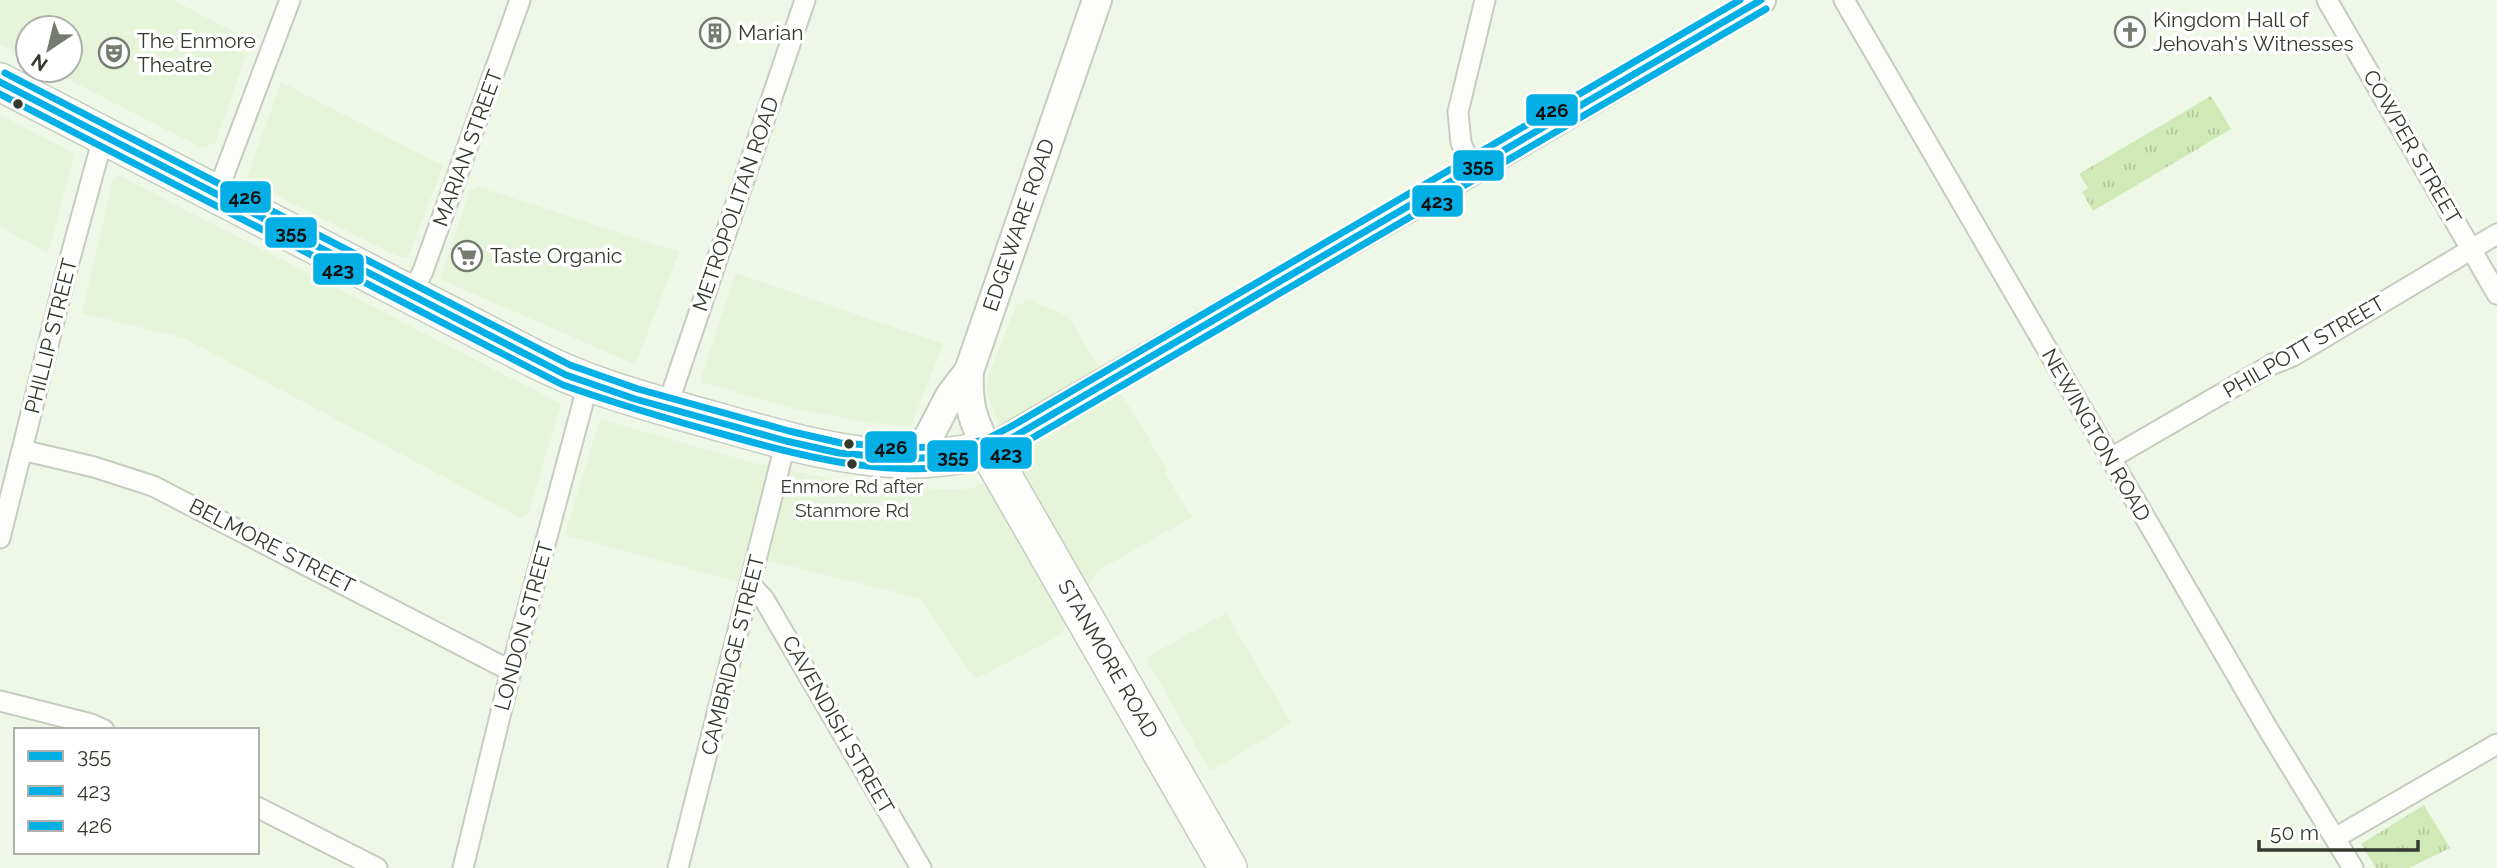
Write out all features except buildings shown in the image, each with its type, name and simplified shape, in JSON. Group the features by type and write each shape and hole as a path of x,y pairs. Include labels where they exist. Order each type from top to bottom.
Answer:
{"highway":[{"path":"0,82 588,384 786,442 839,453 907,459 988,450"},
{"name":"STANMORE ROAD","path":"988,450 1223,866"}],"main road":[{"name":"EDGEWARE ROAD","path":"988,450 970,411 969,371 1097,0"},
{"path":"988,450 1761,0"},
{"path":"907,459 928,438 950,396 969,371"}],"street":[{"path":"217,193 290,0"},
{"name":"MARIAN STREET","path":"411,294 423,271 520,0"},
{"name":"METROPOLITAN ROAD","path":"667,407 805,0"},
{"path":"1473,170 1461,143 1458,112 1485,0"},
{"name":"NEWINGTON ROAD","path":"1844,0 1945,178 2268,729 2353,868"},
{"name":"COWPER STREET","path":"2327,0 2497,294"},
{"name":"PHILLIP STREET","path":"0,538 66,273 104,134"},
{"name":"PHILPOTT STREET","path":"2111,458 2273,364 2293,356 2497,234"},
{"name":"LONDON STREET","path":"463,868 511,671 588,384"},
{"name":"CAMBRIDGE STREET","path":"678,868 786,442"},
{"name":"BELMORE STREET","path":"22,450 94,467 153,486 511,671"},
{"name":"CAVENDISH STREET","path":"751,585 764,599 922,868"},
{"path":"0,701 97,728"},
{"path":"2335,838 2497,744"},
{"path":"259,808 377,868"}],"shaded area":[{"path":"0,0 173,0 251,41 215,143 202,148 77,84 84,84 84,14 14,14 14,52 0,44"},
{"path":"281,82 443,166 408,257 402,258 246,180"},
{"path":"0,115 72,152 74,156 48,253 0,227"},
{"path":"120,176 561,404 529,511 521,518 184,338 82,313 113,180"},
{"path":"478,187 679,252 637,360 632,363 440,279 470,191"},
{"path":"736,273 943,344 911,426 872,423 800,410 700,382"},
{"path":"1028,300 1068,316 1090,353 1130,407 1167,470 1164,473 1192,517 1097,571 1061,635 975,679 919,598 758,558 751,585 565,535 600,419 754,463 870,487 968,490 1025,464 997,419 985,385 1016,306"},
{"path":"1226,613 1291,723 1210,771 1146,658"}],"green space":[{"path":"2211,96 2231,129 2093,211 2082,192 2088,188 2079,174"},
{"path":"2424,805 2450,848 2409,868 2376,868 2361,844"}],"transit line":[{"name":"426","path":"5,73 570,365 638,389 789,431 841,443 907,448 951,446 985,440 1012,426 1740,0"},
{"name":"355","path":"0,82 566,375 635,399 786,441 839,453 907,459 988,450 1017,435 1761,0"},
{"name":"423","path":"0,94 563,385 664,418 790,452 855,464 921,469 955,467 988,461 1005,454 1766,9"}],"place":[{"name":"Kingdom Hall of Jehovah's Witnesses","path":"2130,32"},
{"name":"Marian","path":"715,33"},
{"name":"The Enmore Theatre","path":"114,53"},
{"name":"Taste Organic","path":"467,256"},
{"name":"Enmore Rd after Stanmore Rd","path":"852,464"}]}
